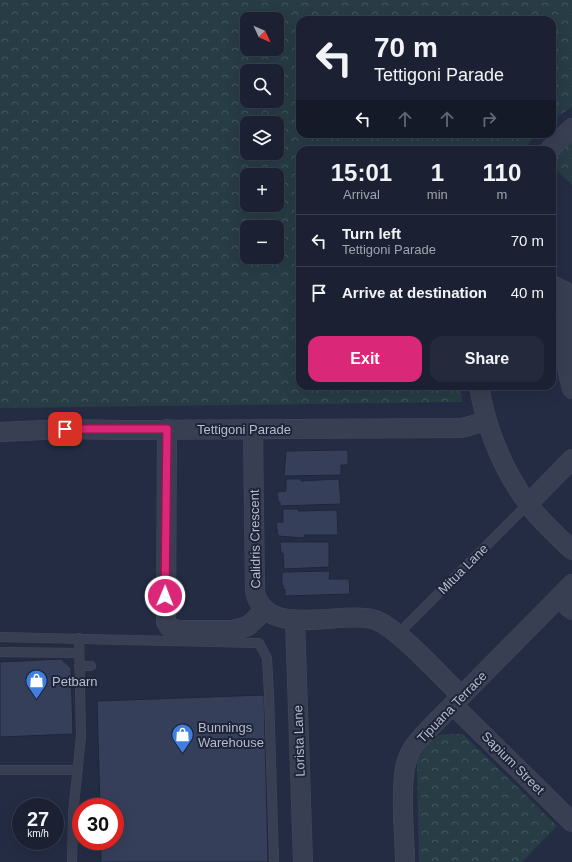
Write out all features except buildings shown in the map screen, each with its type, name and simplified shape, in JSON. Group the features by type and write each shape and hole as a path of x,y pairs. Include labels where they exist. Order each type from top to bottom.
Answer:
{"street":[{"path":"553,146 572,128"},
{"path":"556,287 566,292 568,301 565,354 568,376 572,389"},
{"path":"480,390 486,422 502,461 528,504 572,550"},
{"name":"Tettigoni Parade","path":"0,432 65,429 462,428 486,422"},
{"path":"167,429 166,622 169,627 178,630 233,630 248,626 265,610 277,618 372,619 385,624 398,634 457,700"},
{"name":"Calidris Crescent","path":"253,429 255,591 265,610"},
{"path":"528,504 572,458"},
{"name":"Tipuana Terrace","path":"405,862 404,782 405,767 409,755 418,741 457,700 572,584"},
{"path":"558,598 572,610"},
{"name":"Lorista Lane","path":"295,619 303,862"},
{"name":"Sapium Street","path":"457,700 572,822"}],"lane":[{"name":"Mitua Lane","path":"398,634 528,504"},
{"path":"0,637 259,643 267,658 270,695 274,862"},
{"path":"72,862 73,814 81,737 79,638"},
{"path":"0,652 79,653"},
{"path":"79,666 91,666"},
{"path":"0,770 78,770"}],"green space":[{"path":"0,0 572,0 572,107 556,117 556,16 296,16 296,138 532,138 528,146 296,146 296,390 461,390 462,402 0,408"},
{"path":"572,138 572,185 556,169 556,155"},
{"path":"463,734 557,826 522,862 419,862 417,762 429,743 439,735"}],"place":[{"name":"Petbarn","path":"36,700"},
{"name":"Bunnings Warehouse","path":"182,754"}],"route":[{"path":"65,429 167,429 165,596"}]}
